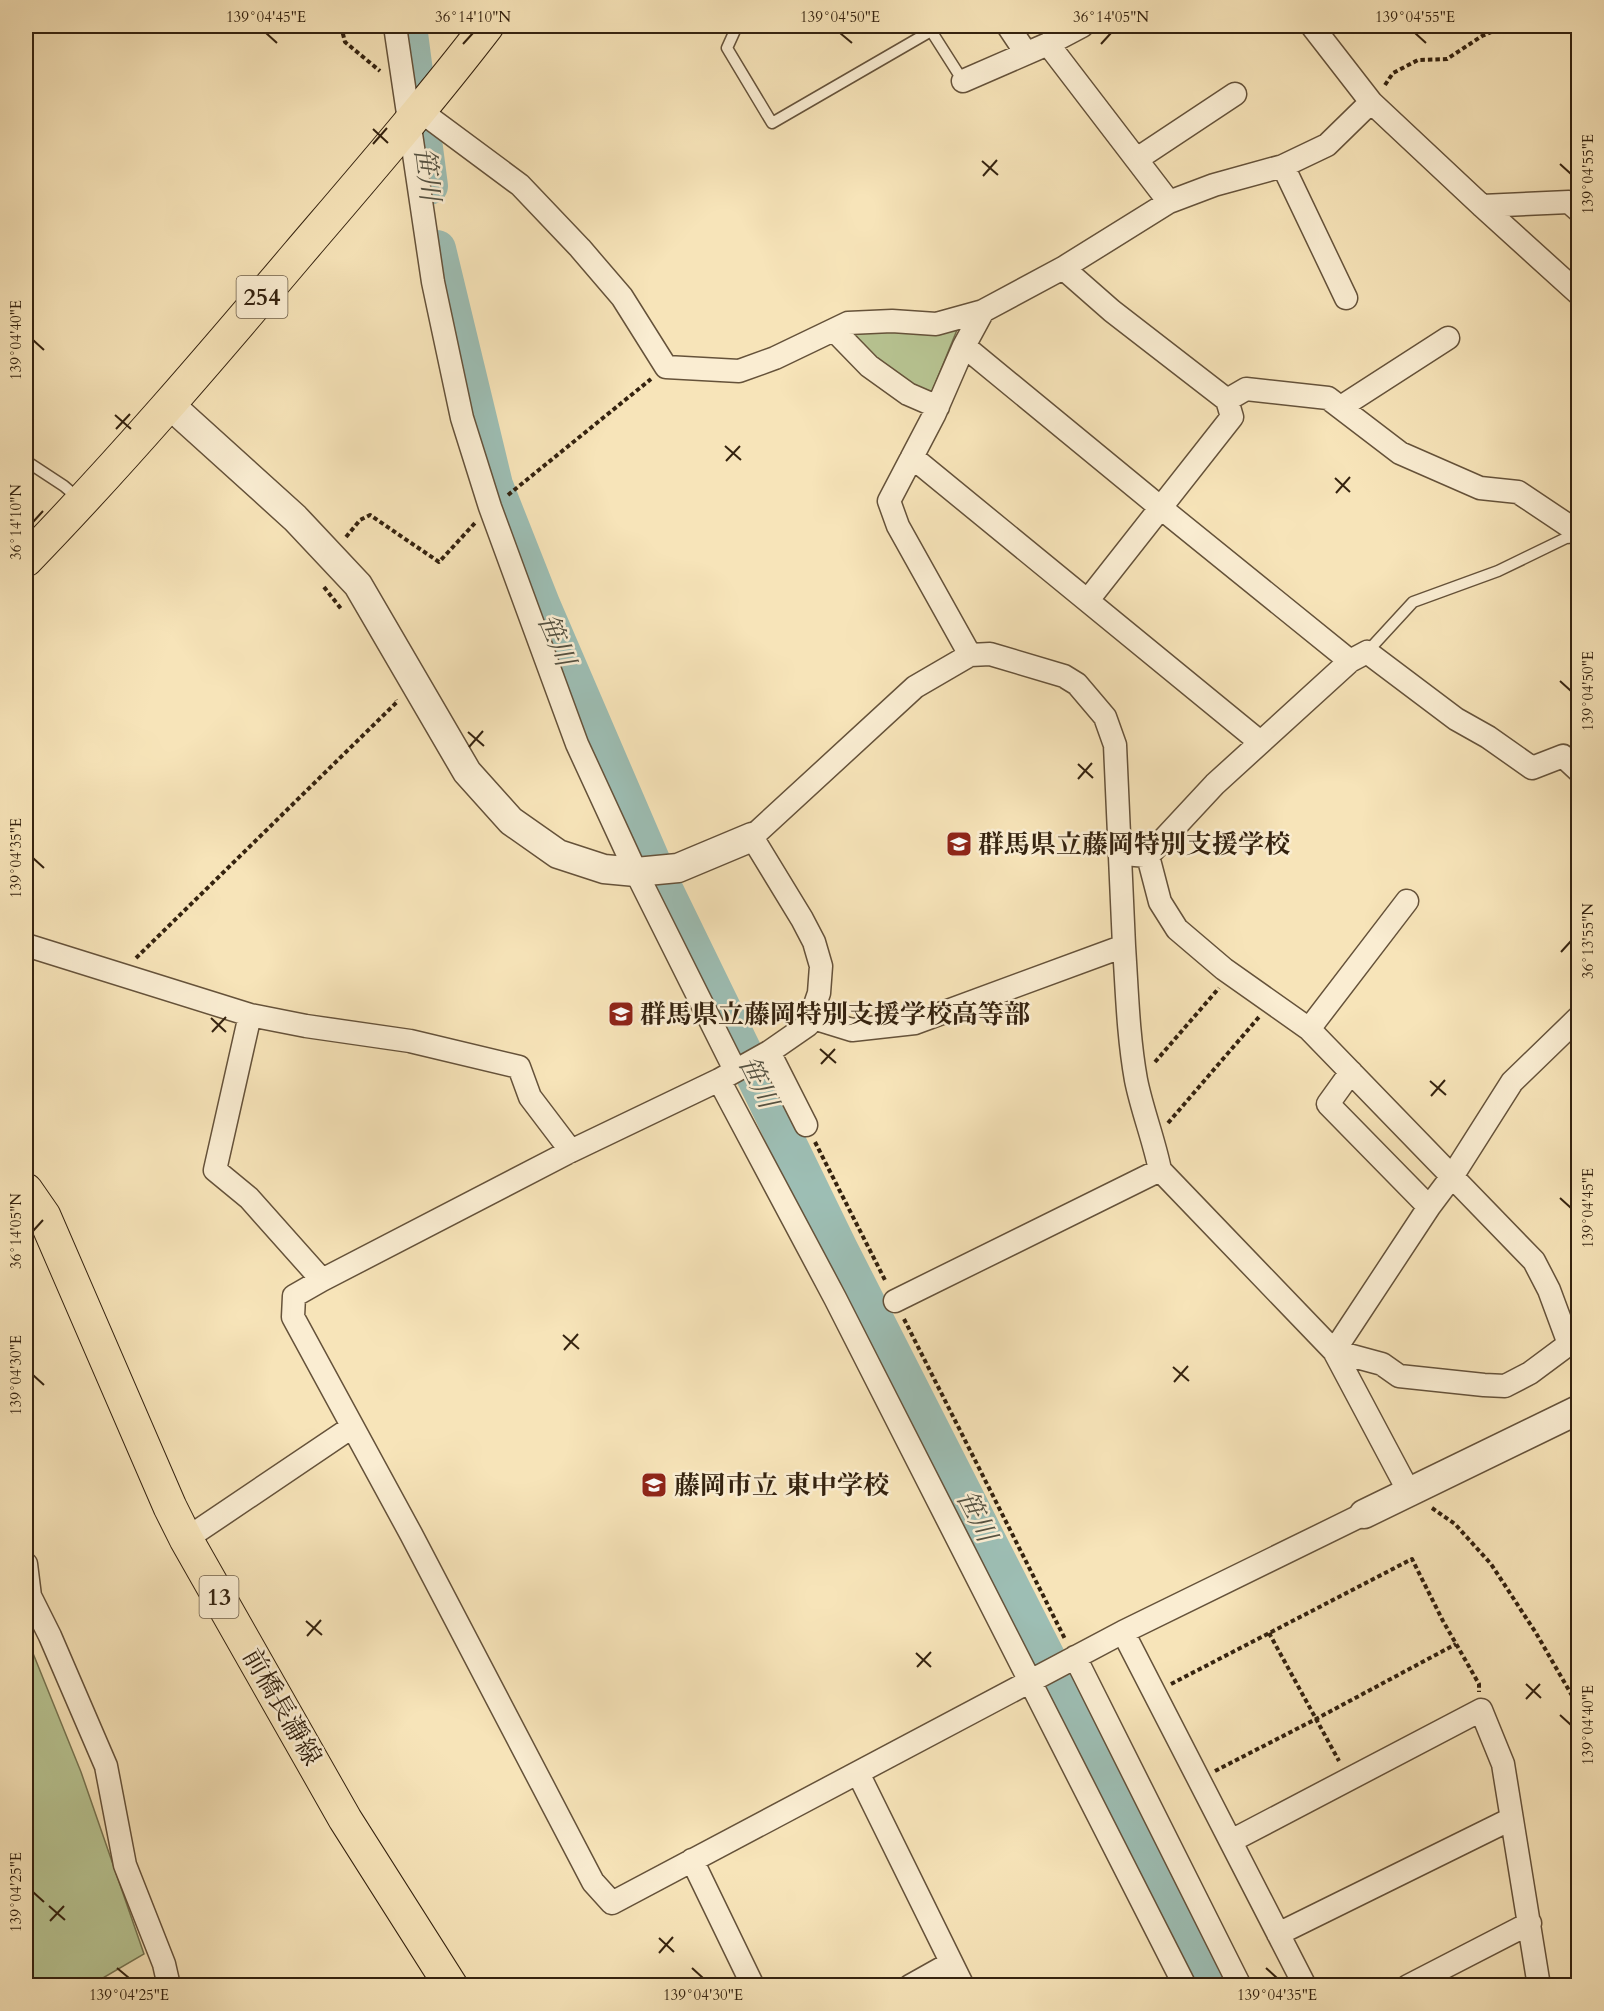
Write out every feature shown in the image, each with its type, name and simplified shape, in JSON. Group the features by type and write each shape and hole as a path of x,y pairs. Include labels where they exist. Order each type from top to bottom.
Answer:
{"main road":[{"name":"254","path":"26,560 82,502 169,404 415,116 487,26"},
{"name":"前橋長瀞線","path":"26,1190 44,1216 165,1496 186,1539 345,1819 451,1986"}],"street":[{"path":"395,26 404,82 415,116 433,282 462,418 490,507 577,744 646,871 727,1075 836,1298 1038,1677 1185,1986"},
{"path":"453,70 476,26"},
{"path":"453,70 497,26"},
{"path":"1008,26 1026,53"},
{"path":"963,81 1048,44 1082,26"},
{"path":"1312,26 1371,102 1578,293"},
{"path":"1048,44 1169,202"},
{"path":"1137,159 1234,94"},
{"path":"415,116 520,185 580,248 622,297 666,367 739,371 775,358 848,323 892,321 936,324 983,311 1063,268 1169,202 1214,184 1283,166 1327,145 1371,102"},
{"path":"1283,166 1346,298"},
{"path":"1482,206 1569,202 1578,210"},
{"path":"1063,268 1112,310 1227,400 1232,417 1088,600"},
{"path":"970,655 898,526 889,501 983,311"},
{"path":"834,330 869,366 908,394 938,406"},
{"path":"1341,407 1448,338"},
{"path":"964,346 1161,508 1359,657 1488,737 1532,768 1563,756 1578,770"},
{"path":"1227,400 1246,389 1328,398 1400,453 1480,489 1518,492 1578,532"},
{"path":"169,404 294,518 358,585 467,772 512,821 558,854 603,869 646,871 678,868 752,837 915,687 970,655 990,654 1065,676 1077,684 1105,717 1115,746 1127,1022 1137,1082 1154,1139 1160,1170 1334,1351 1409,1492"},
{"path":"912,457 1260,742"},
{"path":"1121,855 1148,856 1215,784 1359,657"},
{"path":"752,837 814,942 821,966 819,993 808,1025 769,1052 727,1075 571,1151 294,1296 293,1317 411,1534 593,1882 612,1903 1123,1632 1578,1410"},
{"path":"1148,856 1160,902 1177,929 1232,974 1309,1029 1534,1261 1549,1290 1569,1344 1530,1373 1505,1386 1399,1376 1382,1364 1334,1351"},
{"path":"1309,1029 1407,901"},
{"path":"26,945 249,1015 410,1041 519,1067 530,1097 571,1151"},
{"path":"810,1017 852,1030 915,1023 1124,946"},
{"path":"249,1015 216,1170 249,1198 322,1280"},
{"path":"1334,1351 1429,1207 1453,1175 1512,1082 1578,1018"},
{"path":"769,1052 806,1125"},
{"path":"1351,1072 1328,1104 1429,1207"},
{"path":"895,1301 1160,1170"},
{"path":"186,1539 352,1427"},
{"path":"26,1564 30,1596 50,1636 106,1766 125,1865 164,1964 169,1986"},
{"path":"1123,1632 1305,1986"},
{"path":"1071,1659 1240,1986"},
{"path":"1231,1841 1481,1710 1503,1764 1539,1986"},
{"path":"858,1773 963,1986"},
{"path":"1278,1934 1511,1819"},
{"path":"692,1860 753,1986"},
{"path":"1408,1986 1530,1923"},
{"path":"910,1986 951,1963"}],"lane":[{"path":"737,26 727,48 772,123 930,28 963,81"},
{"path":"26,461 64,486 82,502"},
{"path":"1359,657 1413,602 1498,571 1566,538 1578,537"}],"path":[{"path":"341,26 345,42 392,81 404,82"},
{"path":"1371,102 1394,73 1418,60 1447,59 1482,36 1506,26"},
{"path":"1556,26 1568,29 1578,28"},
{"path":"511,493 666,367"},
{"path":"343,610 313,573 360,520 370,515 439,562 490,507"},
{"path":"118,975 397,702 392,691"},
{"path":"1137,1082 1232,974"},
{"path":"1154,1139 1271,1003"},
{"path":"806,1125 1071,1659"},
{"path":"1409,1492 1455,1524 1491,1564 1536,1633 1578,1706"},
{"path":"1155,1693 1413,1559 1479,1684 1481,1710"},
{"path":"1269,1634 1349,1780"},
{"path":"1199,1778 1456,1644"}],"green space":[{"path":"959,325 931,394 886,366 848,331"},
{"path":"26,1636 81,1772 144,1954 91,1985 26,1985"}],"waterway":[{"name":"笹川","path":"408,26 429,186"},
{"name":"笹川","path":"437,249 494,485 541,604 660,881 839,1249 1068,1700 1217,1986"}],"place":[{"name":"群馬県立藤岡特別支援学校","path":"959,844"},
{"name":"群馬県立藤岡特別支援学校高等部","path":"621,1014"},
{"name":"藤岡市立 東中学校","path":"654,1485"}]}
